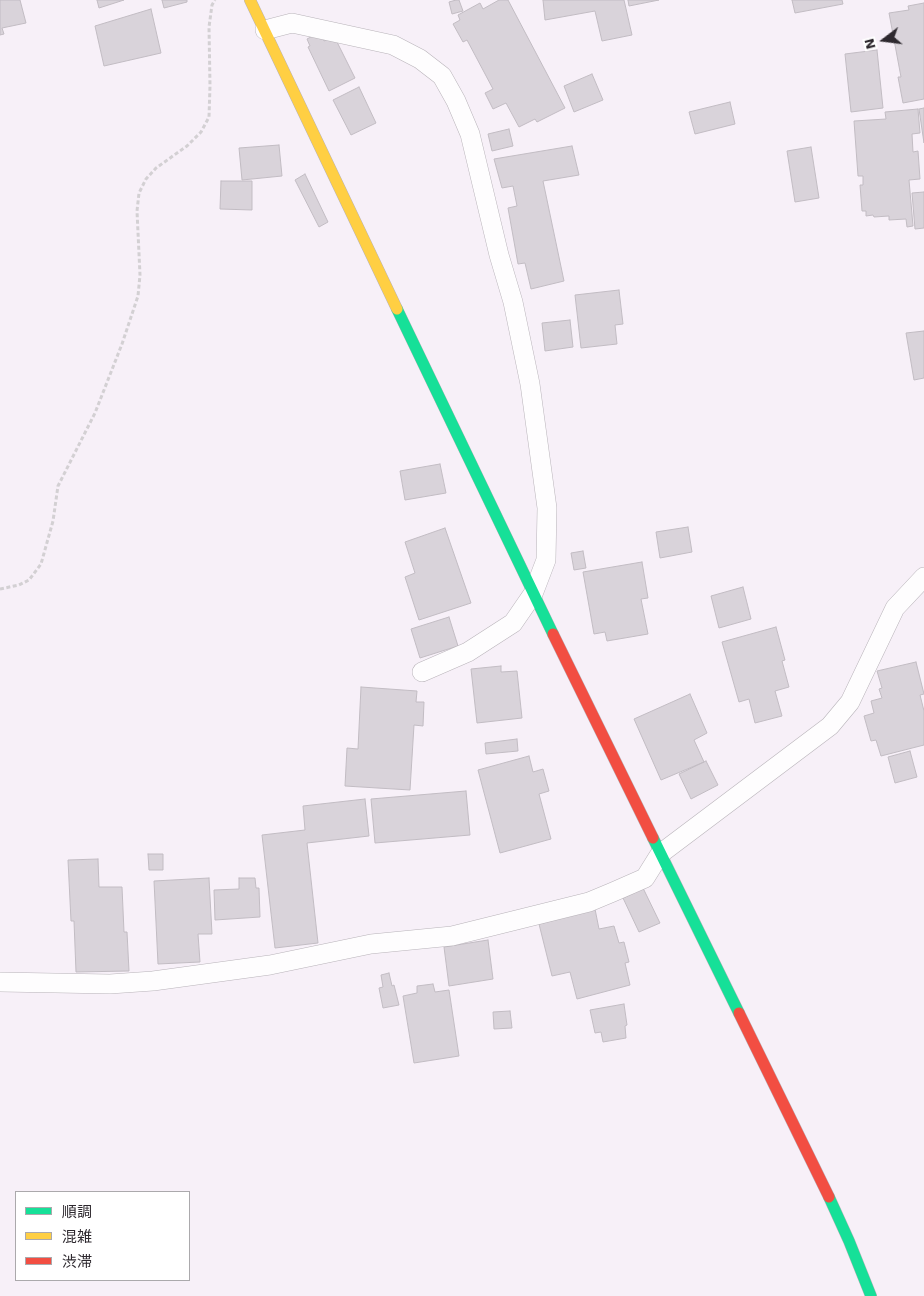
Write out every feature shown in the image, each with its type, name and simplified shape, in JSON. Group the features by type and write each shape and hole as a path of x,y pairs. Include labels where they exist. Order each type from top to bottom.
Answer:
{"street":[{"path":"250,0 533,594 818,1173 850,1241 871,1296"}],"lane":[{"path":"265,30 292,23 393,45 420,59 442,76 456,101 470,134 499,255 513,302 530,384 547,508 546,560 533,594 513,623 468,652 422,672"},
{"path":"0,982 110,984 153,981 270,965 371,944 452,936 597,899 645,878 660,854 830,726 850,702 895,608 924,577"}],"path":[{"path":"0,590 29,580 41,564 53,521 58,486 95,413 122,344 138,296 140,275 137,211 139,192 146,179 156,168 187,146 201,132 209,117 209,27 212,5 215,0"}],"building":[{"path":"0,0 20,0 26,23 2,28 4,34 0,35"},
{"path":"97,0 124,0 99,8"},
{"path":"162,0 187,0 187,2 164,8"},
{"path":"459,0 463,11 452,14 449,2"},
{"path":"499,0 508,0 565,108 537,122 535,119 519,127 506,103 493,109 485,93 493,89 467,40 463,42 453,24 460,20 458,15 480,3 483,9"},
{"path":"543,0 624,0 632,35 602,41 595,11 545,20"},
{"path":"628,0 659,0 629,6"},
{"path":"792,0 842,0 843,4 795,13"},
{"path":"924,3 924,99 903,103 898,77 901,77 889,13 909,10 908,6"},
{"path":"151,9 161,53 104,66 95,26"},
{"path":"320,32 324,41 334,36 355,78 329,91 308,47 310,46 307,39"},
{"path":"877,50 883,108 851,112 845,54"},
{"path":"592,74 603,100 574,112 564,86"},
{"path":"359,87 376,123 351,135 333,100"},
{"path":"730,102 735,124 695,134 689,112"},
{"path":"924,108 924,143 919,109"},
{"path":"918,109 920,133 912,134 913,152 918,151 920,179 909,180 913,226 907,227 906,219 889,220 889,216 866,216 866,211 862,211 860,185 863,185 863,176 858,176 854,121 886,119 885,112"},
{"path":"509,129 513,146 492,151 488,134"},
{"path":"279,145 282,176 242,180 239,148"},
{"path":"572,146 579,175 543,181 564,281 531,289 525,263 518,264 508,208 517,206 513,186 502,188 494,159"},
{"path":"811,147 819,198 795,202 787,151"},
{"path":"305,174 328,222 319,227 295,180"},
{"path":"221,181 252,181 252,210 220,209"},
{"path":"924,192 924,228 915,229 912,193"},
{"path":"619,290 623,324 615,325 617,344 581,348 575,295"},
{"path":"570,320 573,347 545,351 542,323"},
{"path":"924,331 924,378 914,380 906,333"},
{"path":"440,464 446,493 405,500 400,471"},
{"path":"688,527 692,552 660,558 656,532"},
{"path":"445,528 471,603 419,620 405,577 415,573 405,542"},
{"path":"583,551 586,568 574,570 571,553"},
{"path":"642,562 648,598 641,599 648,634 607,641 605,632 594,634 583,572"},
{"path":"743,587 751,619 719,628 711,596"},
{"path":"449,617 458,646 420,658 411,629"},
{"path":"776,627 785,660 782,661 789,687 775,691 782,716 755,723 749,699 739,702 722,642"},
{"path":"916,662 924,694 920,695 924,711 924,745 881,756 876,740 871,741 864,716 874,713 871,701 882,698 879,689 882,688 877,671"},
{"path":"501,666 501,672 517,671 522,718 477,723 471,669"},
{"path":"361,687 417,691 416,702 424,702 423,726 414,725 410,790 345,786 347,748 358,749"},
{"path":"690,694 707,733 694,740 704,762 661,780 634,719"},
{"path":"517,739 518,751 486,754 485,743"},
{"path":"910,751 917,777 895,783 888,757"},
{"path":"529,756 533,772 543,769 549,791 539,794 551,839 500,853 478,770"},
{"path":"706,761 718,785 691,799 679,774"},
{"path":"466,791 470,835 375,843 371,799"},
{"path":"365,799 369,836 307,843 318,943 275,948 262,835 305,830 303,806"},
{"path":"148,854 163,854 163,870 149,870"},
{"path":"98,859 99,887 122,887 124,932 127,932 129,971 76,972 74,921 71,921 68,860"},
{"path":"209,878 212,934 198,934 200,962 158,964 154,881"},
{"path":"239,878 255,878 256,888 259,888 260,917 215,920 214,890 239,889"},
{"path":"643,888 660,923 639,932 623,898"},
{"path":"595,909 599,929 614,926 619,943 624,942 629,962 625,963 630,985 577,999 570,972 552,976 539,924"},
{"path":"488,940 493,979 449,986 444,947"},
{"path":"389,973 399,1005 383,1008 379,988 383,987 381,975"},
{"path":"433,984 435,992 449,990 459,1056 414,1063 403,996 417,993 417,986"},
{"path":"624,1004 627,1025 625,1026 626,1038 603,1042 601,1032 595,1033 590,1010"},
{"path":"510,1011 512,1028 494,1029 493,1012"}],"traffic: fast":[{"path":"397,309 553,634"},
{"path":"653,838 739,1013"},
{"path":"829,1197 871,1296"}],"traffic: slow":[{"path":"250,0 397,309"}],"traffic: jam":[{"path":"553,634 653,838"},
{"path":"739,1013 829,1197"}]}
